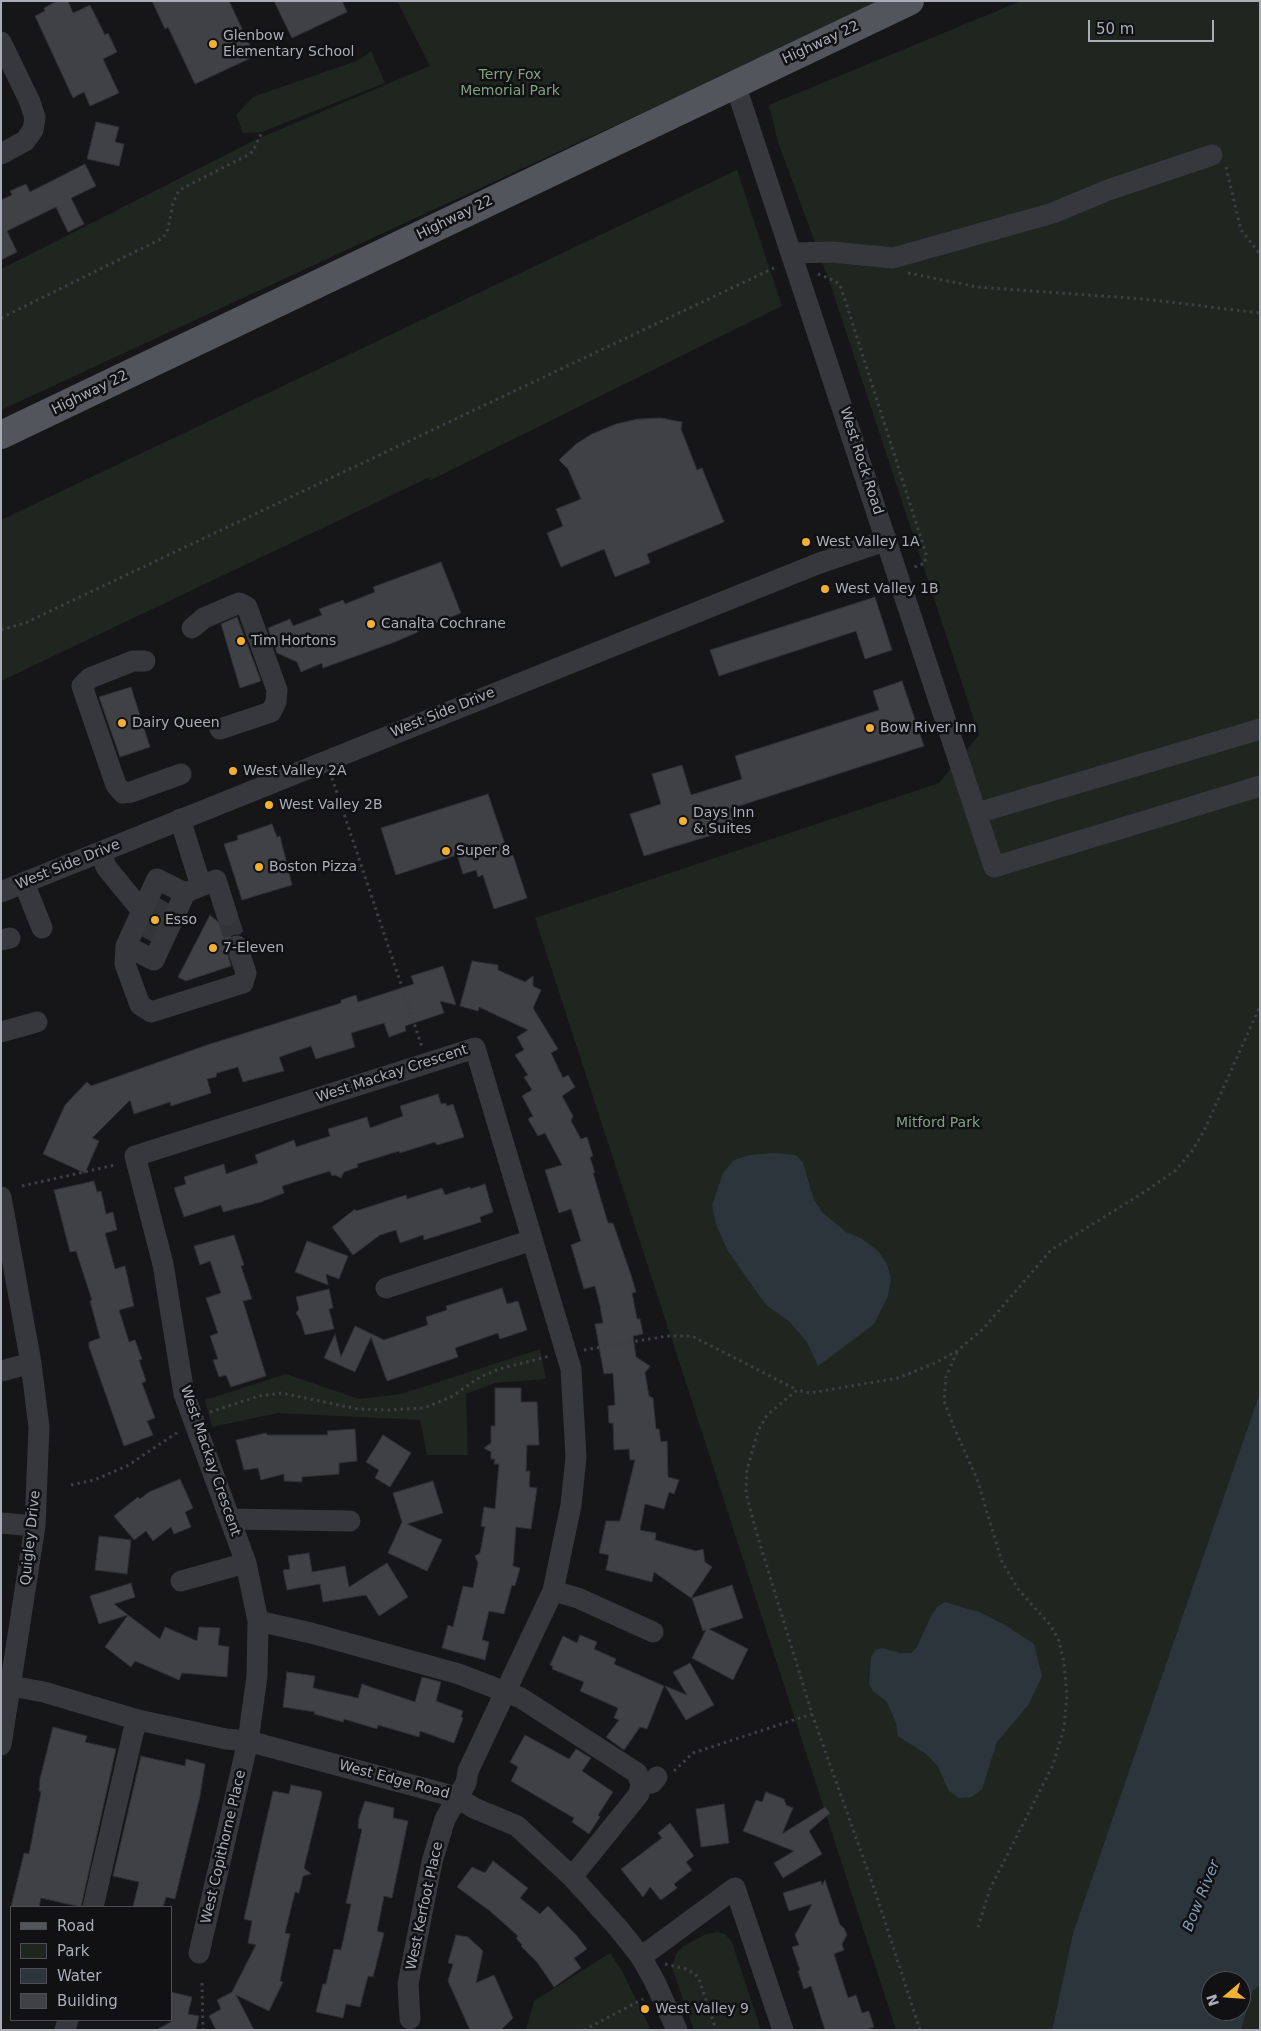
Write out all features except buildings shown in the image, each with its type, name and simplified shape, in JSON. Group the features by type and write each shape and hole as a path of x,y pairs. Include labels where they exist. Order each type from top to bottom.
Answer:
{"main road":[{"name":"Highway 22","path":"1,435 910,1"}],"street":[{"path":"1,42 30,102 35,118 33,130 24,141 1,154"},
{"name":"West Rock Road","path":"735,84 786,259 887,540 994,867 1260,786"},
{"path":"786,259 832,252 893,258 1053,213 1108,190 1212,155"},
{"name":"West Side Drive","path":"1,892 817,564 887,540"},
{"path":"192,628 204,618 239,603 248,607 275,684 276,702 271,712 219,724"},
{"path":"145,661 133,661 90,678 82,686 116,785 123,793 181,774"},
{"path":"977,813 1260,729"},
{"path":"180,820 193,889"},
{"path":"100,852 106,867 154,919"},
{"path":"126,946 154,960 154,919 157,879 193,889"},
{"path":"227,915 216,880 193,889 154,919 126,946 125,964 140,1005 151,1012 243,983 246,973 237,946"},
{"path":"24,883 42,928"},
{"path":"1,1032 37,1022"},
{"name":"West Mackay Crescent","path":"248,1741 257,1676 258,1621 246,1563 184,1394 163,1264 135,1156 475,1048 571,1369 576,1457 571,1505 553,1590 507,1692 468,1771 466,1782 456,1797"},
{"name":"Quigley Drive","path":"1,1197 31,1363 39,1427 36,1526 1,1745"},
{"path":"386,1288 532,1240"},
{"name":"Quigley Drive","path":"1,1262 20,1301"},
{"path":"1,1371 31,1363"},
{"path":"231,1519 350,1521"},
{"path":"1,1524 36,1526"},
{"path":"181,1581 246,1563"},
{"path":"553,1590 578,1598 653,1632"},
{"path":"258,1621 311,1633 459,1674 507,1692 550,1716 638,1773 655,1780 639,1794 572,1877"},
{"name":"West Edge Road","path":"11,1686 49,1694 138,1720 226,1739 248,1741 456,1797 474,1808 517,1826 598,1903 641,1957 677,2030"},
{"path":"93,1906 133,1733 138,1720"},
{"name":"West Copithorne Place","path":"199,1953 248,1741"},
{"name":"West Kerfoot Place","path":"410,2019 408,1984 432,1862 445,1819 456,1797"},
{"path":"641,1957 735,1888 783,2030"}],"path":[{"path":"1,318 163,238 168,229 173,203 179,190 253,151 262,132"},
{"path":"1212,155 1222,154 1241,230 1260,254"},
{"path":"893,258 912,275 977,287 1144,299 1260,313"},
{"path":"1,630 25,623 786,259"},
{"path":"816,274 836,281 840,285 847,306 926,554 925,563 912,568"},
{"path":"332,776 422,1048"},
{"path":"580,1351 667,1336 692,1336 797,1390 810,1392 898,1378 935,1363 957,1351 984,1328 1051,1250 1146,1191 1184,1161 1204,1131 1260,1006"},
{"path":"22,1186 115,1165"},
{"path":"957,1351 946,1377 944,1400 952,1425 977,1479 1002,1562 1018,1589 1051,1626 1059,1641 1064,1663 1067,1695 1064,1728 1053,1765 990,1889 978,1927"},
{"path":"206,1414 259,1396 282,1393 358,1409 424,1408 451,1397 480,1377 499,1369 550,1356"},
{"path":"797,1390 767,1415 758,1431 747,1470 746,1494 812,1714 875,1891 920,2030"},
{"path":"72,1486 94,1480 127,1466 181,1431"},
{"path":"655,1780 693,1753 812,1714"},
{"path":"668,1964 695,1974 699,1979 716,2030"},
{"path":"202,1983 203,2030"},
{"path":"584,2030 644,1998"}],"green space":[{"name":"Terry Fox Memorial Park","path":"397,1 884,1 1,410 1,269 255,140 430,66"},
{"name":"Mitford Park","path":"1021,1 1260,1 1260,1392 1073,1933 1052,2030 896,2030 535,918 939,783 979,735 831,286 778,142 769,105"},
{"path":"371,51 385,83 262,132 243,133 236,115 253,97 359,60"},
{"path":"737,170 782,306 429,481 430,477 1,681 1,520"},
{"path":"540,1349 546,1379 495,1383 466,1394 468,1455 427,1455 420,1420 278,1413 212,1427 205,1400 286,1374 359,1399 401,1394"},
{"path":"717,1932 725,1934 732,1942 761,2030 694,2030 672,1968 676,1954 682,1947 704,1935"},
{"path":"610,1953 622,1971 650,2028 645,2030 526,2030 534,2001"},
{"path":"1260,1985 1260,2030 1241,2030 1244,2021 1251,2021 1252,1992"}],"water":[{"path":"773,1153 796,1155 803,1163 814,1200 823,1213 846,1232 861,1238 878,1251 887,1264 891,1278 888,1296 874,1324 818,1366 807,1342 789,1321 766,1305 728,1251 717,1227 712,1206 723,1173 734,1160 750,1155"},
{"name":"Bow River","path":"1260,1392 1260,1985 1251,1995 1251,1971 1201,1971 1201,2021 1244,2021 1241,2030 1052,2030 1073,1933"},
{"path":"945,1602 979,1612 1005,1625 1034,1644 1042,1676 1029,1704 997,1742 982,1789 972,1797 959,1798 949,1791 937,1765 926,1754 898,1736 896,1723 887,1702 873,1691 869,1684 871,1657 875,1650 882,1648 900,1653 911,1653 917,1647 937,1607"}],"tunnel":[{"path":"154,907 166,914"},
{"path":"227,915 237,946"},
{"path":"145,926 157,933"}],"place":[{"name":"Glenbow Elementary School","path":"213,44"},
{"name":"West Valley 1A","path":"806,542"},
{"name":"West Valley 1B","path":"825,589"},
{"name":"Canalta Cochrane","path":"371,624"},
{"name":"Tim Hortons","path":"241,641"},
{"name":"Dairy Queen","path":"122,723"},
{"name":"Bow River Inn","path":"870,728"},
{"name":"West Valley 2A","path":"233,771"},
{"name":"West Valley 2B","path":"269,805"},
{"name":"Days Inn & Suites","path":"683,821"},
{"name":"Super 8","path":"446,851"},
{"name":"Boston Pizza","path":"259,867"},
{"name":"Esso","path":"155,920"},
{"name":"7-Eleven","path":"213,948"},
{"name":"West Valley 9","path":"645,2009"}]}
